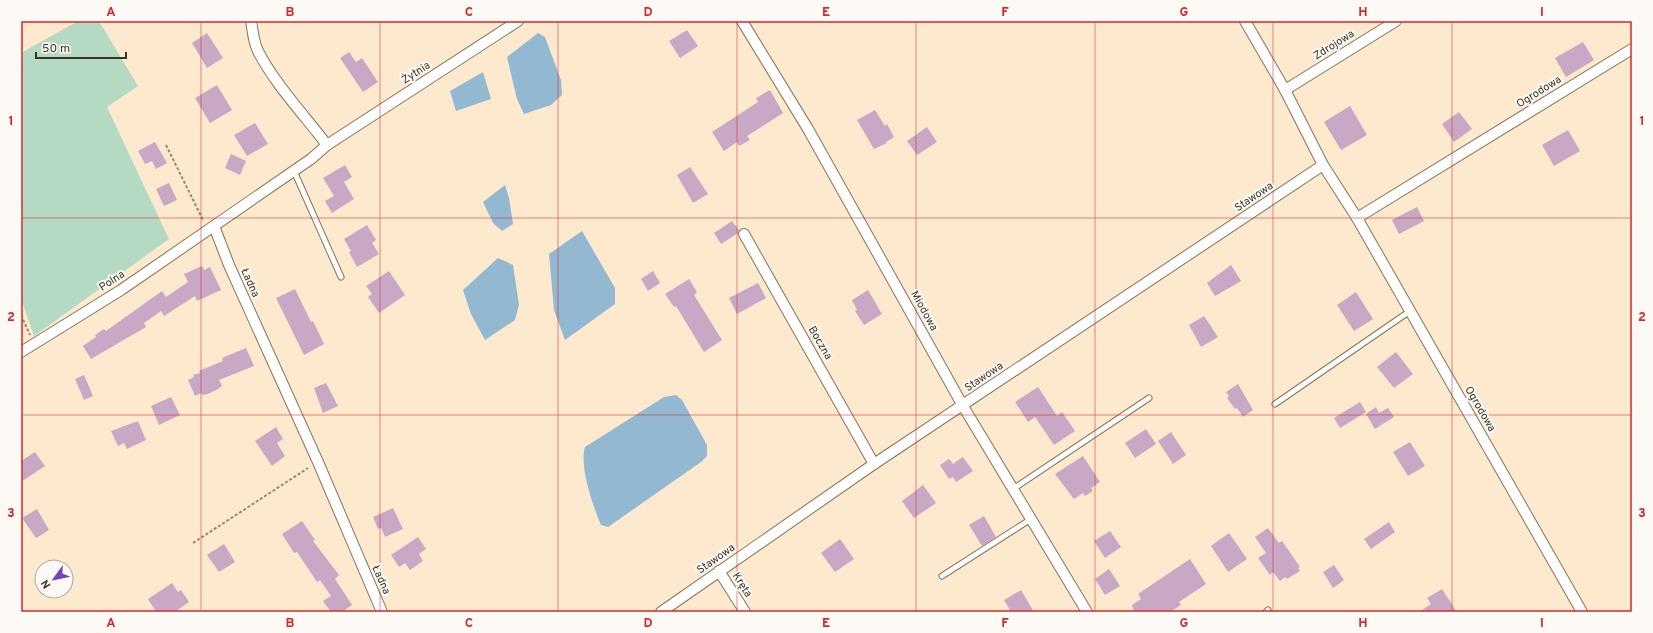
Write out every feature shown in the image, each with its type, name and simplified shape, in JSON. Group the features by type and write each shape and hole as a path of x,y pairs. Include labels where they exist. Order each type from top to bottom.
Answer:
{"street":[{"path":"211,228 294,171 327,145 281,85 258,51 254,41 251,21"},
{"name":"Żytnia","path":"327,145 518,21"},
{"name":"Miodowa","path":"742,21 808,129 963,406 1087,612"},
{"name":"Ogrodowa","path":"1245,21 1285,90 1323,165 1357,218 1582,612"},
{"name":"Zdrojowa","path":"1285,90 1396,21"},
{"name":"Ogrodowa","path":"1357,218 1632,49"},
{"name":"Stawowa","path":"661,612 874,464 1323,165"},
{"name":"Polna","path":"21,352 122,290 211,228"},
{"name":"Ładna","path":"211,228 318,462 382,612"},
{"name":"Boczna","path":"744,234 874,464"},
{"name":"Kręta","path":"719,571 745,612"}],"lane":[{"path":"294,171 341,276"},
{"path":"1275,404 1410,311"},
{"path":"1013,489 1149,398"},
{"path":"942,576 1031,519"}],"path":[{"path":"166,144 211,228"},
{"path":"21,315 34,343"},
{"path":"193,543 318,462"}],"green space":[{"path":"78,21 99,21 138,86 107,107 169,239 34,336 21,299 21,53"}],"water":[{"path":"538,33 545,37 561,80 562,95 551,105 524,114 517,99 507,57"},
{"path":"483,72 491,99 456,111 450,91"},
{"path":"505,185 509,198 513,224 502,231 493,223 483,202"},
{"path":"582,231 615,288 615,304 565,340 554,310 549,254"},
{"path":"498,258 513,265 519,305 515,320 485,340 471,314 463,290"},
{"path":"676,395 682,400 707,445 707,456 701,462 608,527 601,525 594,508 585,475 585,447 664,397"}],"building":[{"path":"687,30 698,46 680,58 669,41"},
{"path":"207,33 223,58 207,68 192,43"},
{"path":"1583,42 1594,60 1566,77 1555,58"},
{"path":"349,52 356,62 362,58 378,82 363,92 340,58"},
{"path":"217,85 232,110 210,123 195,98"},
{"path":"770,90 783,113 747,136 750,140 739,146 737,142 724,151 712,132 758,102 756,98"},
{"path":"1350,106 1367,135 1341,150 1324,122"},
{"path":"875,110 885,126 887,124 894,137 886,142 887,143 874,149 857,120"},
{"path":"1459,112 1472,129 1454,142 1442,124"},
{"path":"255,123 268,144 247,156 234,135"},
{"path":"927,127 937,142 917,155 907,141"},
{"path":"1568,130 1580,151 1554,166 1542,145"},
{"path":"155,142 167,163 156,169 152,161 145,164 138,151"},
{"path":"231,154 246,161 240,175 225,168"},
{"path":"345,165 352,177 344,182 354,199 332,213 325,201 334,196 323,178"},
{"path":"690,167 708,194 693,203 677,175"},
{"path":"169,183 177,200 164,206 156,189"},
{"path":"1417,207 1424,221 1399,234 1392,220"},
{"path":"732,221 739,230 738,233 721,244 714,233"},
{"path":"367,225 376,240 372,243 379,254 357,267 349,252 351,251 344,239"},
{"path":"1231,265 1241,281 1215,296 1207,283"},
{"path":"202,266 204,270 210,267 221,290 197,301 195,296 164,316 161,311 144,323 146,327 91,359 83,346 96,337 95,335 104,329 106,331 162,291 166,297 188,282 184,274"},
{"path":"389,271 405,295 379,313 368,297 372,294 366,286"},
{"path":"653,271 660,283 648,291 641,279"},
{"path":"689,279 697,292 694,295 722,340 704,352 676,306 674,307 665,294"},
{"path":"758,283 766,298 737,314 729,298"},
{"path":"295,289 311,322 313,321 324,344 304,355 276,298"},
{"path":"868,290 882,314 864,325 855,311 857,310 852,300"},
{"path":"1356,292 1373,319 1354,331 1337,305"},
{"path":"1204,316 1218,337 1201,347 1189,325"},
{"path":"246,348 254,366 219,380 222,386 218,389 208,394 202,395 201,393 195,396 188,380 194,377 193,375 223,361 222,358"},
{"path":"1396,352 1413,374 1394,388 1377,367"},
{"path":"84,375 93,396 84,400 75,379"},
{"path":"326,383 338,406 323,413 314,388"},
{"path":"1238,384 1253,410 1243,417 1237,408 1235,409 1227,398 1229,396 1226,392"},
{"path":"1038,387 1057,416 1062,412 1075,431 1054,445 1035,417 1028,422 1015,402"},
{"path":"171,397 180,415 159,425 151,406"},
{"path":"1360,402 1366,412 1340,428 1334,418"},
{"path":"1376,407 1379,413 1388,408 1394,417 1375,429 1366,414"},
{"path":"138,421 146,440 127,449 124,443 118,446 111,431"},
{"path":"276,427 283,439 277,443 285,456 272,466 255,441"},
{"path":"1146,429 1156,444 1135,458 1125,443"},
{"path":"1171,432 1186,455 1173,464 1158,441"},
{"path":"1410,442 1425,466 1408,476 1393,452"},
{"path":"35,452 45,466 21,482 21,461"},
{"path":"1083,456 1100,482 1091,488 1093,491 1085,496 1083,493 1074,499 1055,474"},
{"path":"963,457 973,471 956,482 953,477 949,479 940,465 949,459 953,464"},
{"path":"923,485 936,503 914,518 902,501"},
{"path":"393,508 403,529 385,537 381,528 378,529 373,517"},
{"path":"37,509 49,530 36,538 22,518"},
{"path":"984,516 996,537 982,546 969,525"},
{"path":"302,521 315,540 313,541 339,575 335,579 352,605 342,612 331,612 323,601 331,596 320,580 317,582 297,552 294,553 282,534"},
{"path":"1389,522 1395,532 1371,549 1364,539"},
{"path":"1268,528 1279,543 1282,541 1300,567 1298,568 1300,571 1287,579 1285,577 1280,581 1273,572 1270,575 1258,558 1266,553 1255,537"},
{"path":"1110,531 1121,547 1105,558 1094,541"},
{"path":"1229,533 1247,559 1228,572 1211,546"},
{"path":"418,537 426,549 419,554 423,561 410,570 405,563 399,567 391,555"},
{"path":"840,539 854,559 835,572 821,553"},
{"path":"224,544 235,562 219,572 207,555"},
{"path":"1190,559 1206,584 1179,602 1181,605 1170,612 1134,612 1132,605 1141,599 1138,594"},
{"path":"1334,565 1344,580 1333,588 1323,572"},
{"path":"1109,569 1120,586 1105,595 1095,579"},
{"path":"172,583 178,592 181,590 189,602 175,612 156,612 148,599"},
{"path":"1442,589 1457,612 1419,612 1431,604 1427,598"},
{"path":"1021,590 1034,612 1011,612 1004,600"}]}
